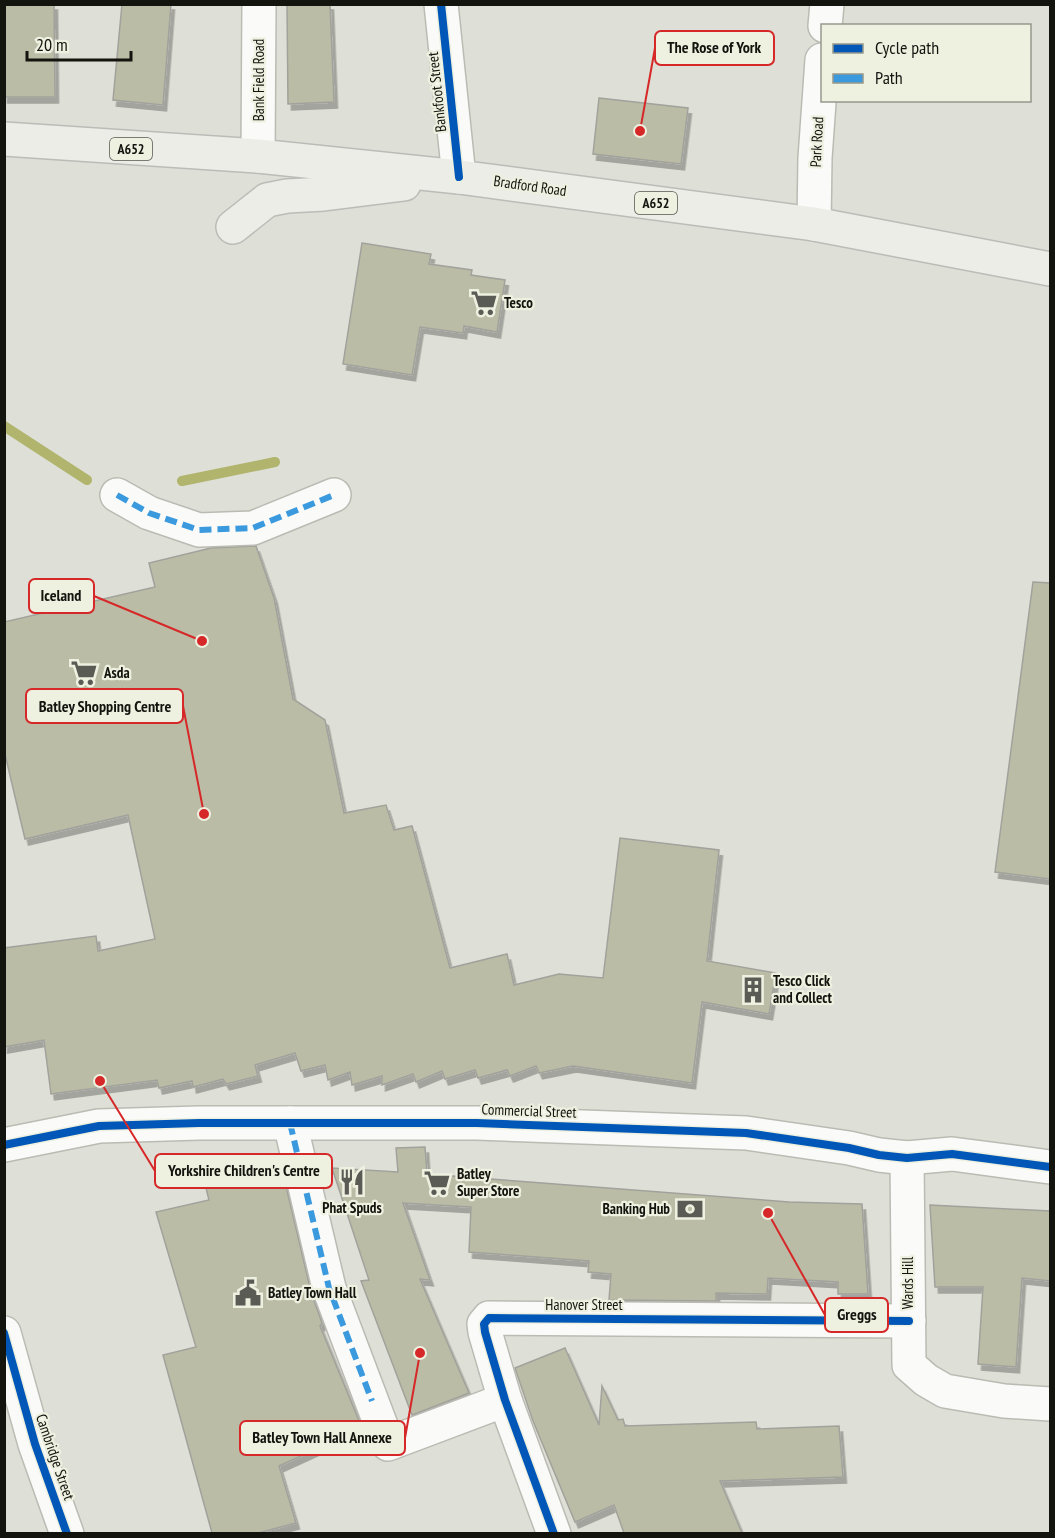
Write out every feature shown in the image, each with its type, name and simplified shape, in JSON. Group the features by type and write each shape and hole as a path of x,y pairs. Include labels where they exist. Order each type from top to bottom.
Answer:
{"main road":[{"name":"Bradford Road","path":"4,139 258,156 459,177 814,224 1050,269"},
{"path":"233,228 267,200 459,177"}],"street":[{"name":"Bank Field Road","path":"258,156 259,4"},
{"name":"Bankfoot Street","path":"441,4 459,177"},
{"path":"825,24 827,4"},
{"name":"Park Road","path":"814,224 815,158 821,74"},
{"path":"117,495 149,513 199,530 253,528 334,495"},
{"path":"290,1123 329,1288 388,1444 505,1400"},
{"name":"Commercial Street","path":"4,1145 99,1126 477,1123 746,1133 849,1148 879,1155 908,1158 952,1154 1050,1167"},
{"name":"Wards Hill","path":"908,1158 909,1365 926,1380 945,1391 1004,1401 1050,1404"},
{"name":"Hanover Street","path":"554,1533 505,1400 485,1332 484,1324 489,1318 909,1321"},
{"name":"Cambridge Street","path":"4,1333 35,1444 67,1533"}],"building":[{"path":"4,4 54,4 55,97 4,97"},
{"path":"122,4 171,4 163,105 113,100"},
{"path":"287,4 330,4 334,102 288,104"},
{"path":"599,98 688,108 681,164 593,154"},
{"path":"362,243 431,254 429,264 472,270 471,275 505,280 497,332 464,326 463,333 420,327 412,375 343,364"},
{"path":"256,546 274,598 293,699 325,720 344,813 386,805 394,830 412,826 450,968 507,954 514,985 559,974 603,978 620,838 719,850 707,961 776,973 769,1014 702,1002 692,1083 573,1066 539,1073 536,1066 510,1076 507,1070 478,1078 475,1070 445,1079 442,1071 416,1082 413,1074 382,1085 382,1076 352,1085 350,1072 328,1080 325,1065 301,1071 295,1053 255,1065 258,1076 226,1084 223,1079 193,1087 192,1081 159,1088 157,1080 51,1094 44,1040 4,1047 4,948 96,936 98,951 155,939 128,815 25,839 4,750 4,622 155,587 149,563 211,548"},
{"path":"1033,582 1050,583 1050,879 995,872"},
{"path":"425,1147 427,1174 789,1202 862,1204 868,1294 838,1294 838,1282 768,1278 767,1294 716,1293 716,1301 609,1300 611,1274 588,1272 589,1261 469,1252 471,1207 403,1203 430,1280 420,1279 469,1393 412,1415 361,1281 369,1280 332,1168 398,1172 396,1148"},
{"path":"281,1165 311,1292 322,1323 320,1326 362,1428 279,1466 296,1523 258,1533 212,1533 163,1355 196,1347 156,1212 209,1200 205,1184"},
{"path":"930,1205 1050,1211 1050,1281 1022,1278 1016,1367 978,1364 983,1287 935,1287"},
{"path":"565,1348 599,1425 602,1386 618,1420 623,1419 625,1426 756,1422 757,1429 839,1426 843,1477 720,1481 742,1533 624,1533 614,1505 575,1522 533,1421 515,1368"}],"waterway":[{"path":"4,426 87,480"},
{"path":"182,481 275,462"}],"marked path":[{"path":"117,495 149,513 199,530 253,528 334,495"},
{"path":"290,1123 329,1288 372,1401"}],"cycle path":[{"path":"441,4 459,177"},
{"path":"4,1145 99,1126 199,1123 477,1123 746,1133 849,1148 879,1155 907,1158 952,1154 1050,1167"},
{"path":"554,1534 505,1400 485,1332 484,1324 489,1318 909,1321"},
{"path":"4,1333 35,1444 67,1534"}],"place":[{"name":"The Rose of York","path":"640,131"},
{"name":"Tesco","path":"484,303"},
{"name":"Iceland","path":"202,641"},
{"name":"Asda","path":"84,673"},
{"name":"Batley Shopping Centre","path":"204,814"},
{"name":"Tesco Click and Collect","path":"753,990"},
{"name":"Yorkshire Children's Centre","path":"100,1081"},
{"name":"Phat Spuds","path":"352,1182"},
{"name":"Batley Super Store","path":"437,1183"},
{"name":"Banking Hub","path":"690,1209"},
{"name":"Greggs","path":"768,1213"},
{"name":"Batley Town Hall","path":"248,1293"},
{"name":"Batley Town Hall Annexe","path":"420,1353"}]}
